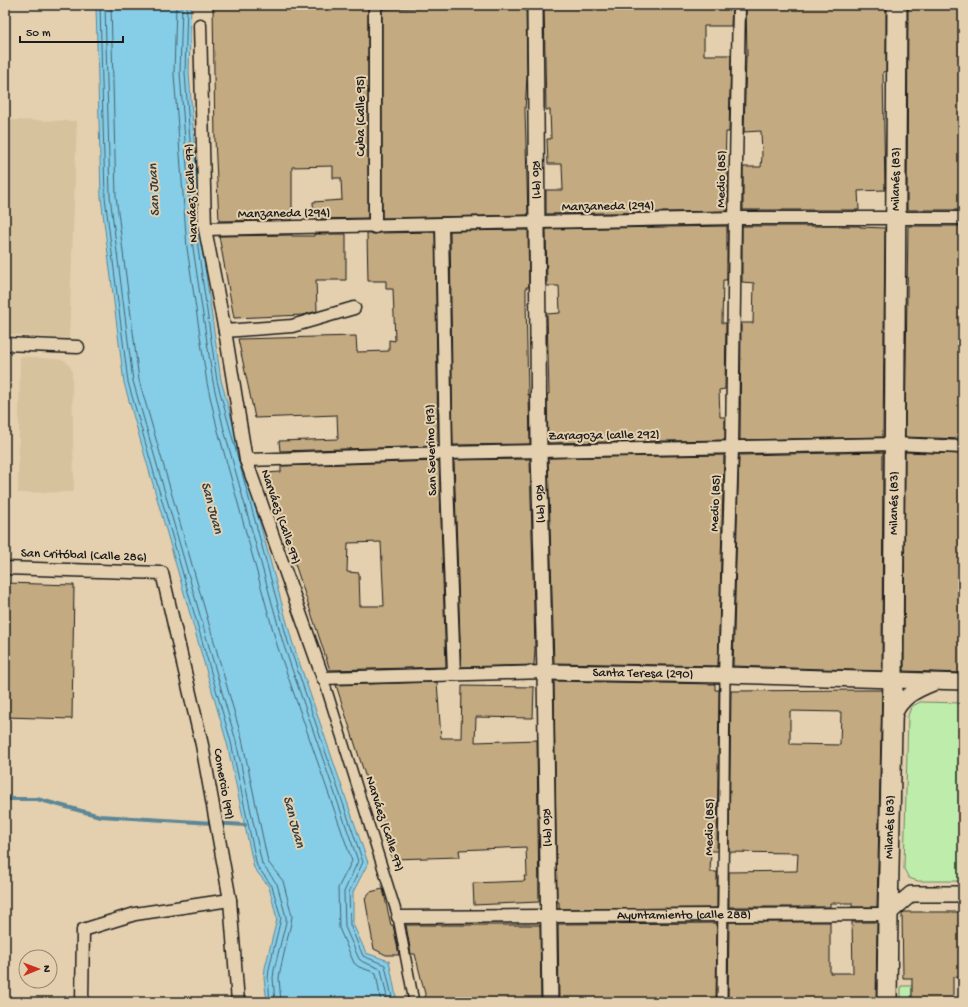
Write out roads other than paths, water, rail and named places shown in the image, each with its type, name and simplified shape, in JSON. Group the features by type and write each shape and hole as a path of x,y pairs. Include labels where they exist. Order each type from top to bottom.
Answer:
{"main road":[{"name":"Milanés (83)","path":"887,1002 893,680 897,5"}],"street":[{"name":"Cuba (Calle 95)","path":"375,5 375,227"},
{"name":"Río (91)","path":"535,5 539,451 545,672 550,1002"},
{"name":"Medio (85)","path":"722,1002 725,675 732,448 739,5"},
{"name":"Narváez (Calle 97)","path":"200,25 205,229 225,331 246,460 323,678 398,916 414,1002"},
{"name":"Manzaneda (294)","path":"205,229 375,227 735,218 963,218"},
{"name":"San Severino (93)","path":"442,225 446,453 454,674"},
{"path":"225,331 292,326 354,308"},
{"path":"5,344 78,347"},
{"name":"Zaragoza (calle 292)","path":"246,460 446,453 895,444 963,447"},
{"name":"San Critóbal (Calle 286)","path":"5,568 162,573"},
{"name":"Comercio (99)","path":"162,573 202,745 230,900 238,1002"},
{"name":"Santa Teresa (290)","path":"323,678 545,672 725,675 963,682"},
{"path":"892,722 895,712 904,698 924,686 938,681"},
{"path":"889,867 895,882 905,892 910,894 963,894"},
{"path":"888,914 910,894"},
{"path":"82,1002 83,930 135,914 230,900"},
{"name":"Ayuntamiento (calle 288)","path":"398,916 888,914"}],"water":[{"name":"San Juan","path":"96,5 191,5 189,73 202,247 221,380 292,641 368,863 353,892 353,924 366,953 389,961 397,1002 267,1002 264,978 265,968 277,919 269,887 254,868 227,743 124,383 101,197"}],"waterway":[{"path":"5,799 37,799 100,816 245,825"}]}
